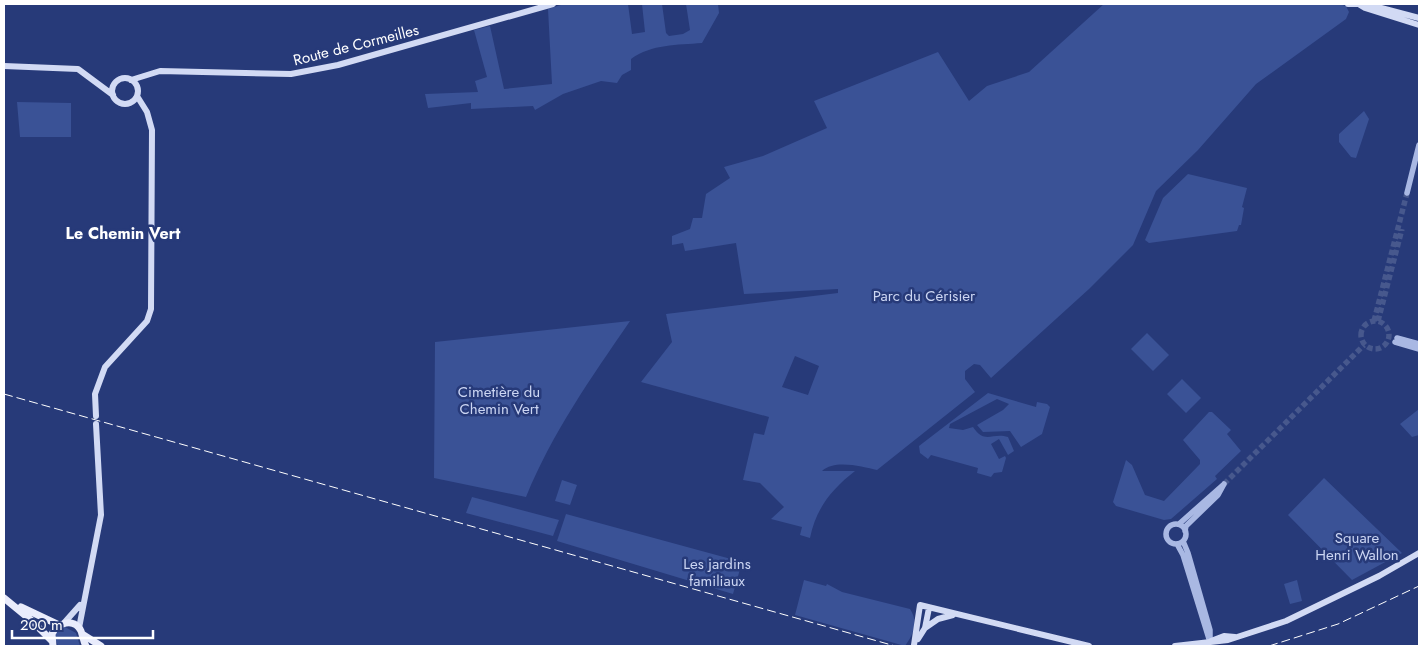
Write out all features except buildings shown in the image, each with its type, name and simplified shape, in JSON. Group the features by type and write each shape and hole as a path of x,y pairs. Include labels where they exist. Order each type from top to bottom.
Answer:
{"main road":[{"name":"Route de Cormeilles","path":"159,71 291,74 338,65 553,4"},
{"path":"1348,4 1366,4 1419,18"},
{"path":"1360,4 1373,11 1419,25"},
{"path":"4,66 76,68 92,78 113,95 118,102 136,106 148,116"},
{"path":"92,78 106,83 116,82 123,79 131,80 159,71"},
{"path":"128,104 146,80 159,71"},
{"path":"96,416 94,394 104,367 147,321 150,314 152,130 148,116 131,80"},
{"path":"113,95 116,82"},
{"path":"86,646 80,631 82,601 101,515 96,424"},
{"path":"1175,646 1210,641 1218,642 1310,611 1419,553"},
{"path":"4,598 50,623 73,624 101,646"},
{"path":"4,598 32,620 53,644"},
{"path":"53,644 52,634 77,611 82,601"},
{"path":"914,646 920,605 1089,646"},
{"path":"914,646 925,628 929,608"},
{"path":"925,628 938,619 957,614"}],"street":[{"path":"1419,145 1409,194 1419,160"},
{"path":"1419,344 1396,340 1419,349"},
{"path":"1224,484 1218,495 1186,526 1180,542 1169,542 1166,532 1171,525 1179,524 1224,484"},
{"path":"1179,524 1185,531"},
{"path":"1180,542 1188,553 1210,630 1210,641"}],"green space":[{"path":"564,4 628,4 632,34 645,32 642,4 662,4 666,33 669,36 683,34 690,30 686,4 718,4 719,13 702,43 665,46 647,50 631,59 631,70 622,75 617,83 601,81 563,94 535,110 533,106 471,109 471,103 428,108 425,94 478,92 475,81 487,77 474,30 490,26 504,89 552,84 548,9"},
{"name":"Parc du Cérisier","path":"1104,4 1339,4 1346,6 1349,12 1346,19 1256,84 1198,150 1156,191 1133,245 1089,289 991,378 980,365 974,364 965,371 965,379 975,392 877,470 857,466 834,465 822,471 855,471 826,500 816,517 810,538 800,535 802,527 771,519 784,507 760,483 743,480 754,433 764,435 769,417 641,382 672,342 666,314 838,293 838,289 744,294 736,243 685,251 683,243 672,245 672,236 690,229 693,218 702,218 706,194 730,178 724,167 763,156 827,128 814,101 938,52 969,101 987,86 1029,72","holes":["795,356 819,366 808,395 782,387"]},
{"path":"17,102 71,103 71,137 20,137"},
{"path":"1364,111 1369,119 1356,158 1351,157 1339,142 1339,134"},
{"path":"1188,174 1247,188 1242,207 1244,208 1241,225 1239,225 1237,231 1149,243 1145,240 1163,198"},
{"name":"Cimetière du Chemin Vert","path":"630,321 560,428 536,473 526,497 434,478 435,342"},
{"path":"1147,333 1169,355 1153,371 1131,349"},
{"path":"1182,379 1201,398 1186,413 1167,394"},
{"path":"988,393 1036,407 1037,402 1047,404 1050,407 1042,434 1021,447 1010,431 983,432 977,425 1003,410 1009,404 997,399 950,424 949,428 963,430 973,427 985,437 1008,437 1014,451 1008,455 999,439 991,444 999,459 1005,456 1006,458 1002,472 994,473 991,477 977,473 978,468 931,455 928,459 920,453 919,446"},
{"path":"1419,409 1419,435 1412,437 1400,424"},
{"path":"1209,412 1212,412 1231,430 1227,434 1241,451 1215,476 1217,479 1171,519 1164,520 1116,506 1113,502 1126,460 1132,465 1145,495 1164,501 1200,464 1200,460 1183,440"},
{"name":"Square Henri Wallon","path":"1324,478 1402,553 1352,580 1288,515"},
{"path":"562,480 577,485 570,505 555,501"},
{"path":"472,497 559,520 553,536 466,513"},
{"name":"Les jardins familiaux","path":"566,514 742,562 733,594 557,541"},
{"path":"804,580 826,586 827,584 842,592 910,609 913,614 914,628 905,646 795,615"},
{"path":"1297,580 1302,601 1290,604 1284,584"},
{"path":"65,627 76,633 80,646 58,646 55,638 56,633"}],"tunnel":[{"path":"1374,321 1407,193"},
{"path":"1378,321 1402,229"},
{"path":"1375,321 1385,325 1389,335 1385,345 1375,349 1365,345 1361,335 1365,325 1375,321"},
{"path":"1224,484 1364,345"}],"railway":[{"path":"4,394 895,646"},
{"path":"1269,646 1338,624 1419,586"}],"district":[{"name":"Le Chemin Vert","path":"123,233"}]}
